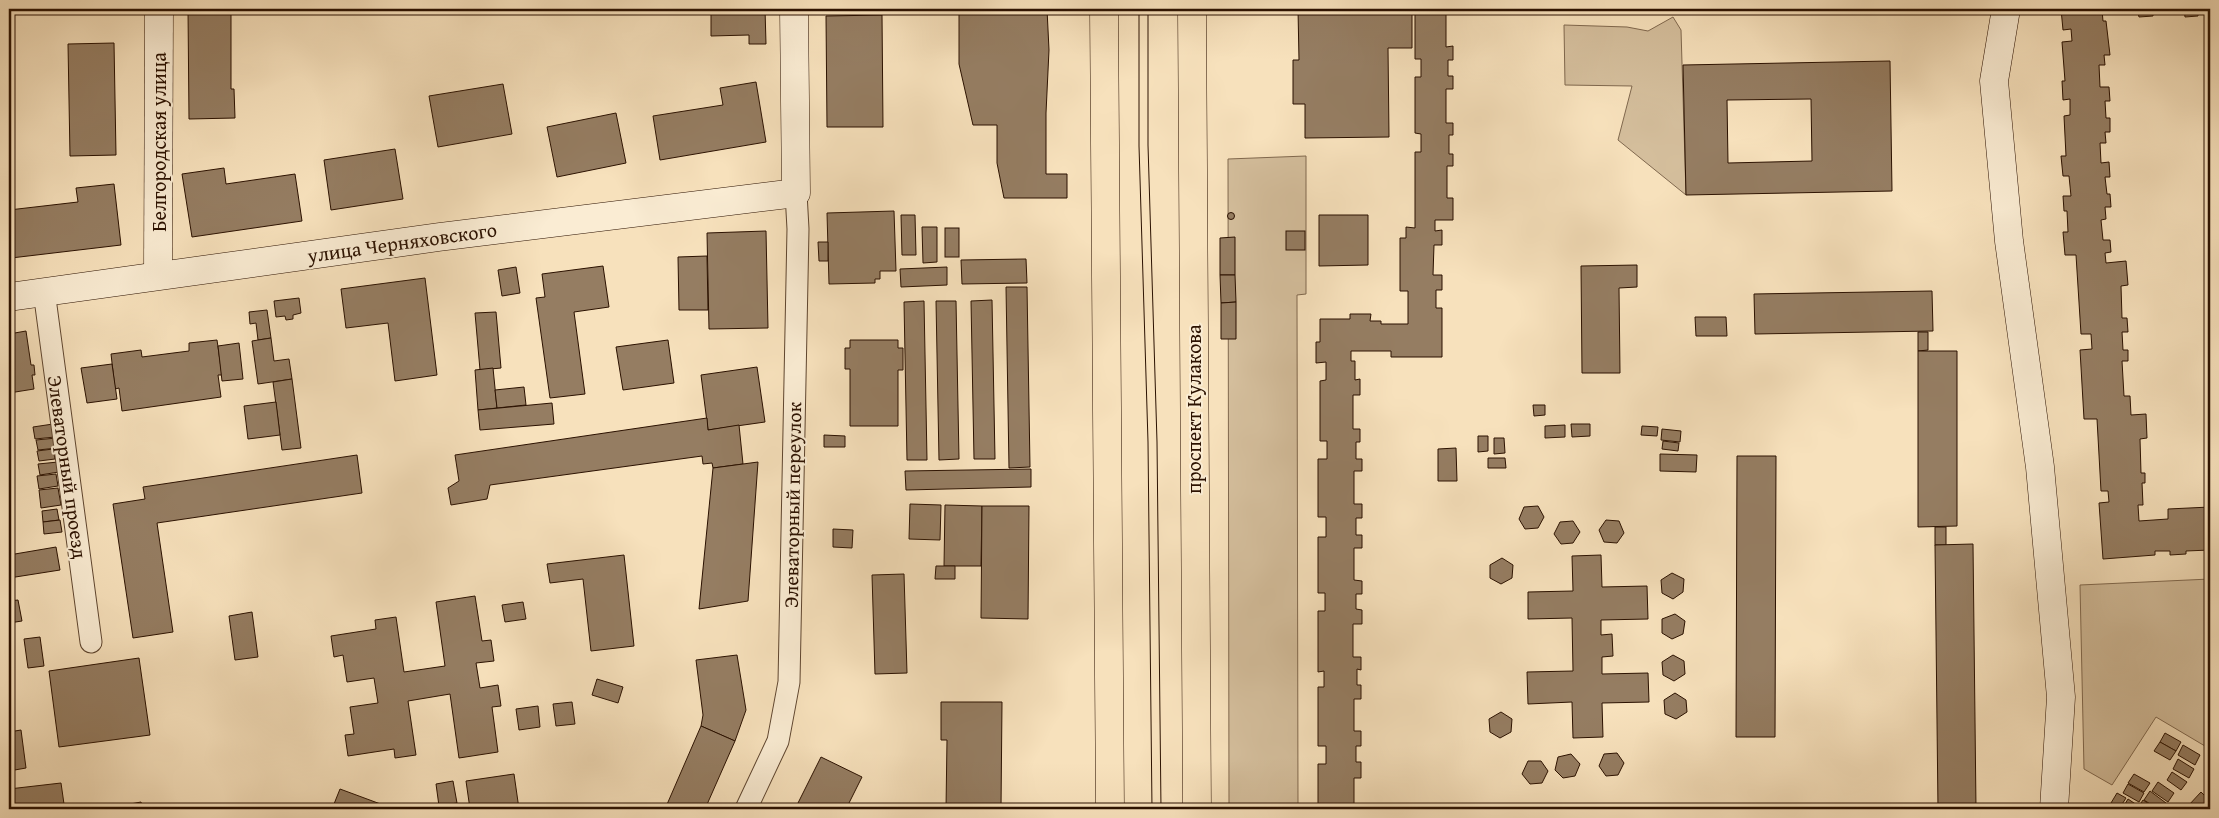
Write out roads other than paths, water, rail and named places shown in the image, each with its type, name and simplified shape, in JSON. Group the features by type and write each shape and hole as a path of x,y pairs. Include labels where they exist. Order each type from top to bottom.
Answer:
{"main road":[{"path":"1104,9 1110,809"},
{"name":"проспект Кулакова","path":"1192,9 1197,809"}],"street":[{"name":"Белгородская улица","path":"158,275 159,9"},
{"path":"794,9 796,193"},
{"path":"2006,9 1994,81 2008,241 2040,467 2061,698 2054,809"},
{"name":"улица Черняховского","path":"9,297 439,237 796,193"},
{"name":"Элеваторный переулок","path":"746,809 778,741 789,682 798,229 796,193"},
{"name":"Элеваторный проезд","path":"44,292 91,642"}],"tram line":[{"path":"1139,9 1139,146 1148,442 1152,809"},
{"path":"1148,9 1148,145 1157,442 1161,809"}]}
